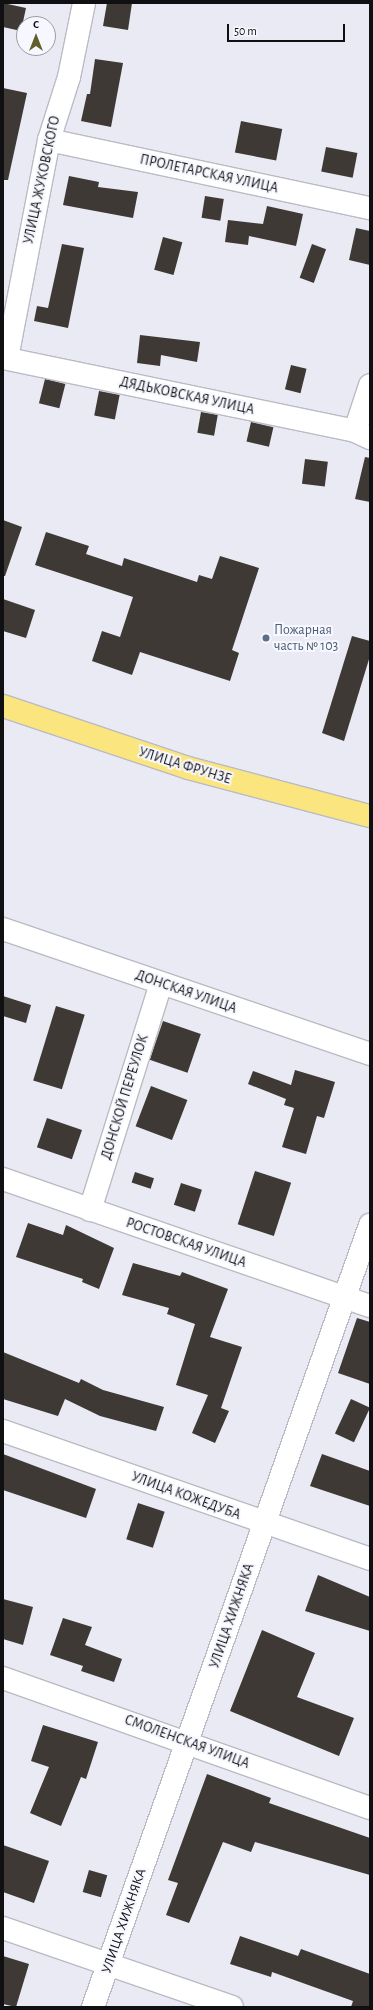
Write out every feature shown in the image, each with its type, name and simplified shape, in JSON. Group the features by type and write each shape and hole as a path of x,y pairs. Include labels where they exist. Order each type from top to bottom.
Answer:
{"main road":[{"name":"УЛИЦА ФРУНЗЕ","path":"3,706 188,768 370,816"}],"street":[{"name":"УЛИЦА ЖУКОВСКОГО","path":"5,358 49,140 69,77 84,3"},
{"name":"ПРОЛЕТАРСКАЯ УЛИЦА","path":"49,140 370,208"},
{"name":"ДЯДЬКОВСКАЯ УЛИЦА","path":"5,358 362,434"},
{"path":"362,434 370,385"},
{"name":"ДОНСКАЯ УЛИЦА","path":"3,929 370,1054"},
{"name":"ДОНСКОЙ ПЕРЕУЛОК","path":"90,1210 161,984"},
{"name":"РОСТОВСКАЯ УЛИЦА","path":"3,1179 370,1306"},
{"name":"УЛИЦА ХИЖНЯКА","path":"93,2007 370,1225"},
{"name":"УЛИЦА КОЖЕДУБА","path":"3,1431 264,1524 370,1559"},
{"name":"СМОЛЕНСКАЯ УЛИЦА","path":"3,1678 187,1741 370,1808"},
{"path":"3,1928 232,2007"}],"building":[{"path":"3,3 26,8 24,16 16,16 16,30 3,27"},
{"path":"107,3 132,3 128,30 103,26"},
{"path":"95,59 123,63 111,127 81,121 87,94 90,94"},
{"path":"3,88 27,93 8,180 3,180"},
{"path":"241,121 282,129 276,160 235,152"},
{"path":"326,147 357,153 353,178 321,172"},
{"path":"69,176 99,182 98,187 138,192 133,218 63,205"},
{"path":"205,196 224,199 220,221 202,218"},
{"path":"267,206 303,214 296,246 249,236 248,245 225,242 228,220 263,224"},
{"path":"356,228 370,231 370,265 349,260"},
{"path":"163,237 182,242 174,275 154,270"},
{"path":"62,244 84,248 68,328 34,321 37,306 48,308"},
{"path":"312,244 326,249 314,283 300,278"},
{"path":"140,335 200,342 197,362 161,355 160,366 137,363"},
{"path":"291,365 307,369 300,393 285,389"},
{"path":"45,379 65,384 59,408 39,403"},
{"path":"99,391 120,395 115,420 94,416"},
{"path":"201,412 218,415 214,436 197,433"},
{"path":"251,422 273,427 269,447 247,441"},
{"path":"365,457 370,458 370,502 355,499"},
{"path":"305,459 328,462 325,487 302,484"},
{"path":"3,520 22,527 5,576 3,576"},
{"path":"46,532 89,546 86,554 122,566 124,558 197,582 199,575 212,579 220,556 259,568 232,650 239,653 230,681 140,652 132,675 92,661 102,631 120,637 133,597 35,565"},
{"path":"3,599 35,610 26,638 3,631"},
{"path":"352,636 370,641 370,656 344,741 322,733"},
{"path":"3,996 31,1005 26,1023 3,1016"},
{"path":"56,1006 85,1015 62,1089 33,1081"},
{"path":"163,1021 201,1034 187,1073 150,1060"},
{"path":"295,1070 335,1082 324,1118 317,1116 306,1154 282,1147 294,1108 284,1105 286,1099 248,1084 253,1071 291,1085"},
{"path":"151,1086 187,1100 172,1140 136,1126"},
{"path":"47,1118 82,1130 72,1159 37,1147"},
{"path":"255,1171 291,1183 274,1236 238,1224"},
{"path":"135,1172 154,1178 151,1189 132,1182"},
{"path":"181,1183 202,1190 195,1212 174,1205"},
{"path":"28,1223 63,1235 66,1225 114,1248 99,1289 82,1282 83,1279 16,1257"},
{"path":"133,1263 180,1276 182,1272 228,1289 210,1337 242,1347 221,1408 229,1411 215,1443 192,1433 208,1395 176,1385 195,1324 167,1314 169,1308 122,1295"},
{"path":"357,1318 370,1322 370,1384 338,1373"},
{"path":"3,1352 79,1383 81,1379 103,1390 164,1407 156,1431 100,1416 65,1399 58,1416 3,1399"},
{"path":"351,1399 370,1408 354,1442 335,1433"},
{"path":"3,1454 96,1489 86,1518 3,1490"},
{"path":"322,1454 370,1471 370,1506 310,1486"},
{"path":"138,1503 165,1512 153,1548 126,1539"},
{"path":"318,1575 370,1597 370,1631 305,1611"},
{"path":"3,1599 33,1607 23,1645 3,1639"},
{"path":"63,1618 92,1627 85,1645 122,1659 114,1682 81,1671 83,1666 50,1655"},
{"path":"262,1630 315,1653 297,1697 354,1718 339,1756 230,1711"},
{"path":"43,1725 98,1742 86,1779 81,1777 61,1826 30,1813 49,1767 31,1761"},
{"path":"207,1774 271,1798 269,1803 370,1838 370,1875 255,1842 251,1852 223,1842 189,1923 166,1915 178,1883 168,1880"},
{"path":"3,1845 49,1861 34,1903 3,1892"},
{"path":"89,1870 107,1875 101,1897 83,1892"},
{"path":"240,1936 298,1956 301,1949 370,1974 370,2007 351,2007 353,2001 272,1972 271,1977 230,1964"},
{"path":"3,1956 29,1964 16,2007 3,2004"}],"place":[{"name":"Пожарная часть № 103","path":"266,638"}]}
